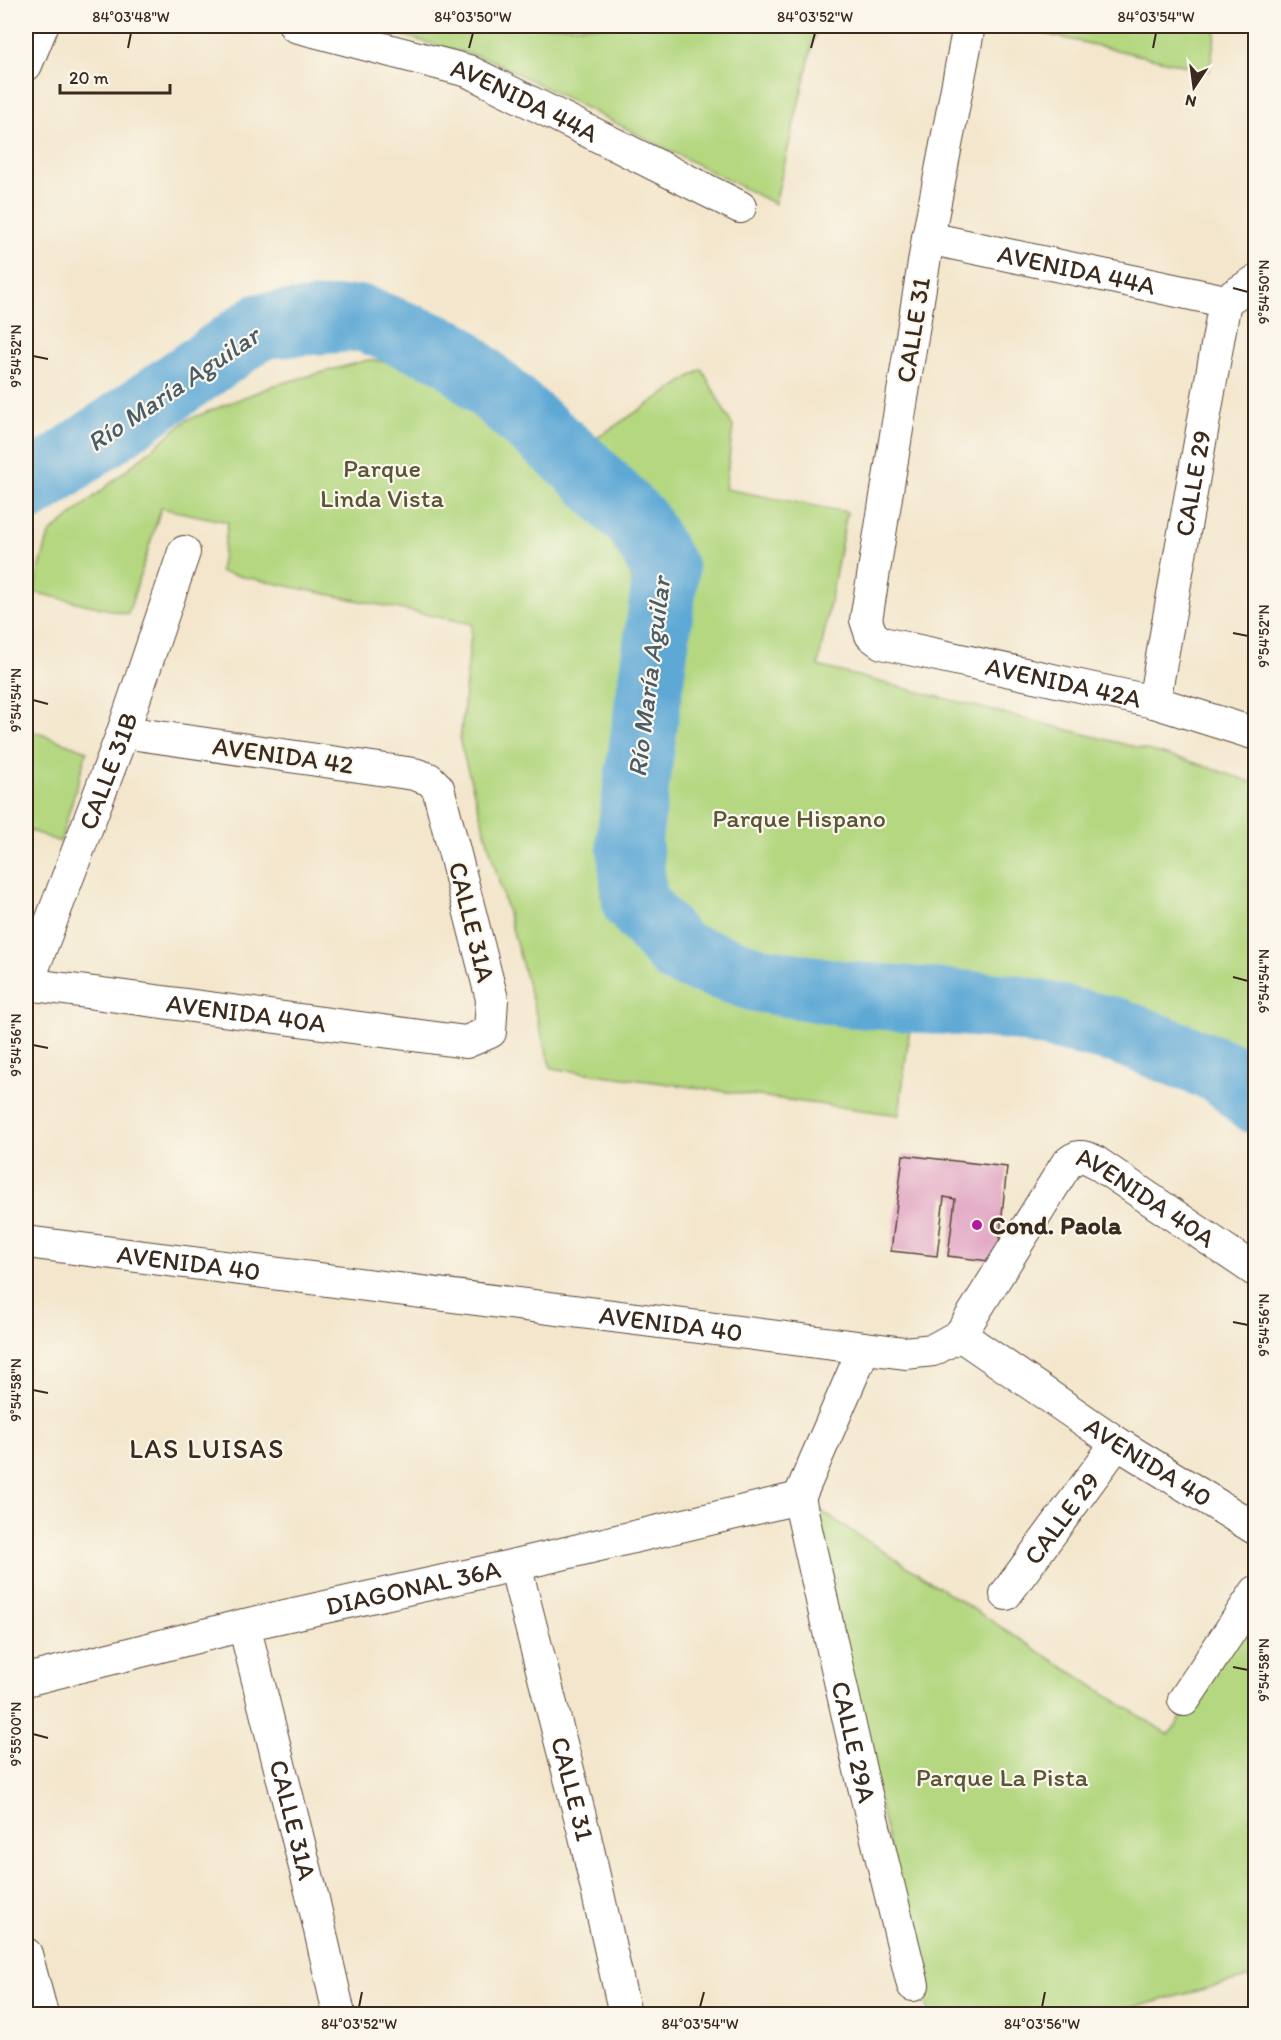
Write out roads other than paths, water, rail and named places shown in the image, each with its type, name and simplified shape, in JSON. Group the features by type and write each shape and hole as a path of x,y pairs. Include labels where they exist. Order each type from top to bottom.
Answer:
{"street":[{"path":"26,65 42,26"},
{"name":"AVENIDA 44A","path":"295,26 468,71 740,207"},
{"name":"CALLE 31","path":"871,635 866,620 927,238 969,26"},
{"name":"AVENIDA 44A","path":"927,238 1225,301"},
{"path":"1225,301 1256,281"},
{"name":"CALLE 29","path":"1154,702 1225,301"},
{"name":"CALLE 31B","path":"26,985 123,732 184,552"},
{"name":"AVENIDA 42A","path":"871,635 882,643 1154,702 1256,734"},
{"name":"AVENIDA 42","path":"123,732 414,774 429,779 438,788"},
{"name":"CALLE 31A","path":"438,788 492,999 490,1032 466,1042"},
{"name":"AVENIDA 40A","path":"26,985 466,1042"},
{"name":"AVENIDA 40A","path":"960,1335 1066,1165 1074,1157 1084,1156 1094,1161 1256,1271"},
{"name":"AVENIDA 40","path":"26,1242 905,1353 933,1350 960,1335 1117,1443 1256,1529"},
{"path":"800,1498 864,1348"},
{"name":"CALLE 29","path":"1006,1594 1117,1443"},
{"name":"DIAGONAL 36A","path":"26,1680 244,1625 515,1565 800,1498"},
{"name":"CALLE 29A","path":"800,1498 860,1770 914,1985"},
{"name":"CALLE 31","path":"515,1565 585,1836 625,2014"},
{"path":"1184,1700 1256,1593"},
{"name":"CALLE 31A","path":"244,1625 313,1899 339,2014"},
{"path":"27,1962 42,2014"}],"waterway":[{"name":"Río María Aguilar","path":"26,490 261,326 362,318 451,353 585,470 638,523 666,572 629,839 635,903 679,953 756,979 846,994 1012,1007 1118,1031 1223,1072 1256,1101"}],"place":[{"name":"Cond. Paola","path":"977,1225"}],"district":[{"name":"LAS LUISAS","path":"207,1449"}],"park label":[{"name":"Parque Linda Vista","path":"382,483"},
{"name":"Parque Hispano","path":"799,818"},
{"name":"Parque La Pista","path":"1002,1777"}]}
